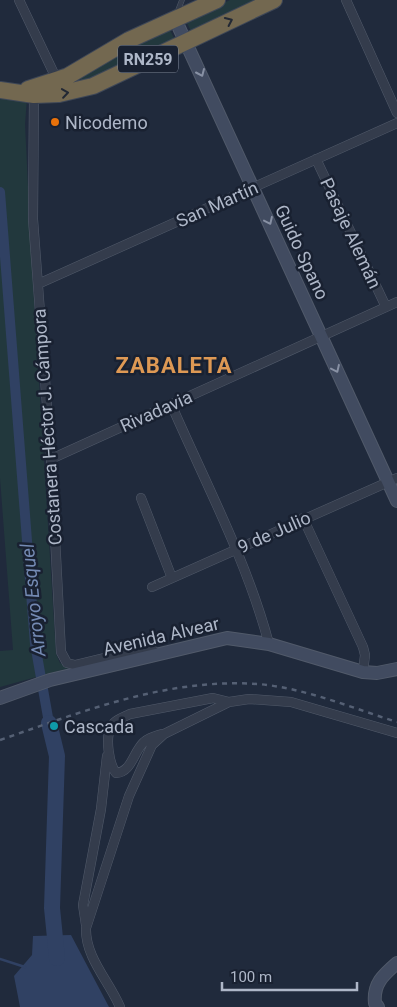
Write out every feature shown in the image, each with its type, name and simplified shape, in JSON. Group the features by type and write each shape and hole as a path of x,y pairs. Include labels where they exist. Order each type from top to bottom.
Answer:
{"highway":[{"name":"RN259","path":"8,91 57,80 129,40 217,0"},
{"name":"RN259","path":"8,91 34,95 72,92 93,86 186,40 274,0"}],"street":[{"path":"19,0 57,80"},
{"path":"346,0 397,113"},
{"name":"Guido Spano","path":"175,19 321,336 393,480 397,501"},
{"name":"Costanera Héctor J. Cámpora","path":"34,95 33,219 51,459 61,652 67,663 75,666 146,648 151,648 156,654"},
{"name":"San Martín","path":"38,284 397,123"},
{"name":"Pasaje Alemán","path":"316,159 386,307"},
{"name":"Rivadavia","path":"51,459 397,302"},
{"path":"172,404 234,549 264,623 270,644"},
{"name":"9 de Julio","path":"152,587 303,518 393,480"},
{"path":"141,498 172,578"},
{"path":"303,518 363,647 363,672"},
{"name":"Avenida Alvear","path":"6,696 50,680 226,638 270,644 363,672 378,673 397,669"},
{"path":"86,928 82,905 101,809 110,727 119,719 130,714 213,698 229,702"},
{"path":"108,740 112,767 116,773 122,772 128,769 142,744 149,738 164,734 229,702 250,699 291,702 397,733"},
{"path":"120,1007 90,953 85,940 86,928 129,796 152,745 164,734"},
{"path":"378,1007 375,1003 376,986 382,975 397,963"}],"lane":[{"path":"175,19 182,0"}],"green space":[{"path":"230,0 257,0 191,31 186,21"},
{"path":"169,28 175,40 82,82 80,78 132,46"},
{"path":"0,96 27,99 25,124 32,269 56,654 60,663 69,668 0,687 0,651 13,650 0,478"}],"water":[{"path":"71,935 109,1007 20,1007 14,976 32,955 33,936"}],"waterway":[{"name":"Arroyo Esquel","path":"0,192 35,644 49,723"},
{"name":"Arroyo Esquel","path":"49,723 57,756 52,908 57,958"},
{"path":"0,959 25,967"}],"railway":[{"path":"0,740 126,699 159,691 224,683 276,686 328,699 397,722"}],"place":[{"name":"Nicodemo","path":"55,122"},
{"name":"Cascada","path":"54,726"}],"district":[{"name":"ZABALETA","path":"174,365"}]}
